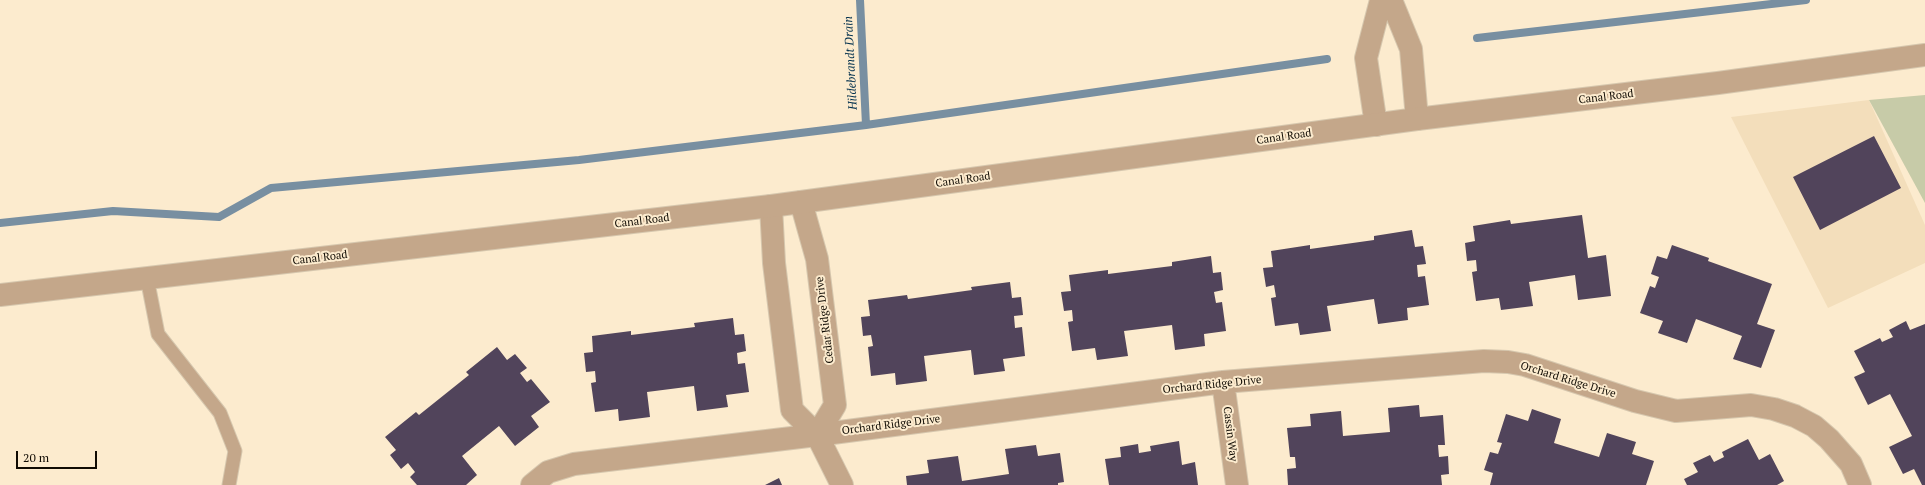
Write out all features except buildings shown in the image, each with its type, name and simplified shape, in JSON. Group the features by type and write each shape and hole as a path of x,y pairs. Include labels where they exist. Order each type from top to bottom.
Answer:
{"street":[{"path":"1376,125 1366,58 1381,0"},
{"path":"1391,0 1411,49 1417,119"},
{"name":"Canal Road","path":"0,295 771,206 1417,119 1710,84 1925,55"},
{"name":"Cedar Ridge Drive","path":"801,202 817,259 835,405 817,435"},
{"path":"771,206 774,263 792,410 817,435 842,485"},
{"name":"Orchard Ridge Drive","path":"532,485 548,472 574,464 817,435 1223,382 1484,361 1508,362 1525,365 1657,407 1676,411 1751,405 1774,409 1795,416 1814,426 1840,450 1850,464 1860,485"},
{"name":"Cassin Way","path":"1223,382 1237,485"}],"lane":[{"path":"147,278 158,334 220,413 235,451 229,485"}],"shaded area":[{"path":"1869,100 1925,225 1925,263 1828,308 1731,117"}],"green space":[{"path":"1925,95 1925,203 1869,100"}],"waterway":[{"name":"Hildebrandt Drain","path":"860,0 866,125"},
{"path":"1477,38 1806,0"},
{"path":"0,223 113,211 219,217 271,188 579,160 866,125 1327,59"}]}
